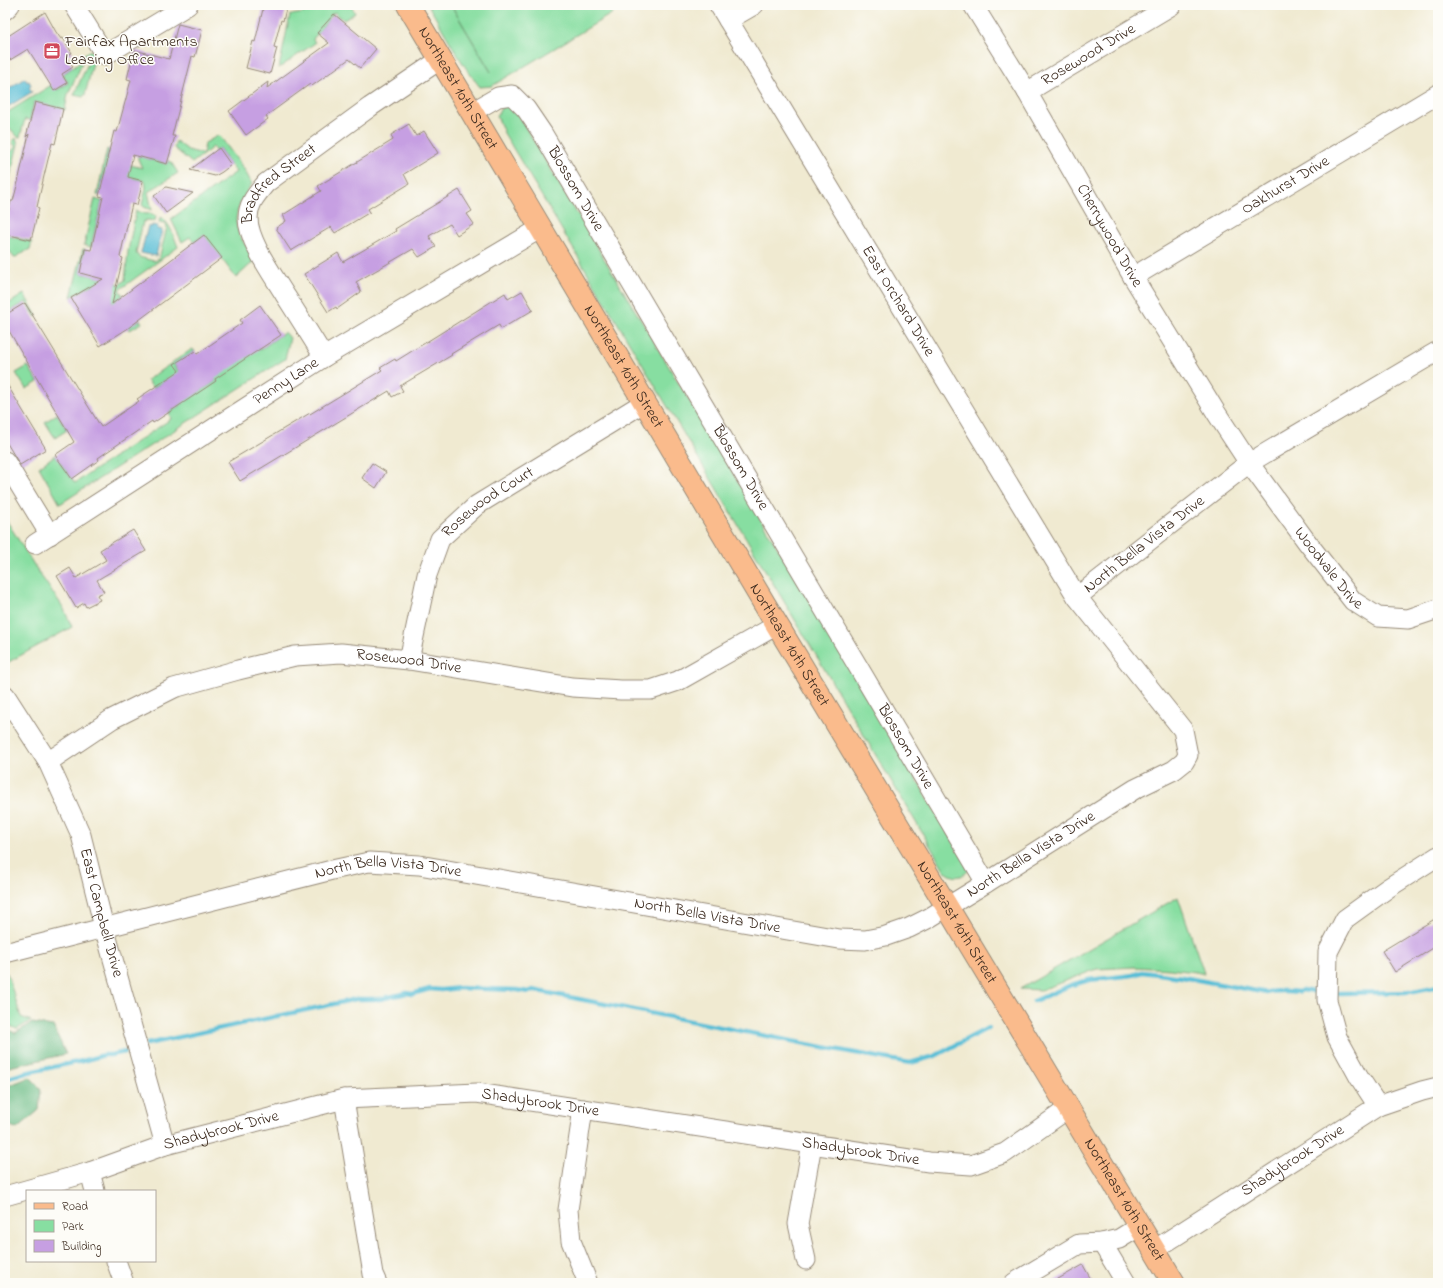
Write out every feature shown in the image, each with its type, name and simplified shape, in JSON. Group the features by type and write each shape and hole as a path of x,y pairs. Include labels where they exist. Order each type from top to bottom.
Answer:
{"main road":[{"name":"Northeast 10th Street","path":"408,5 777,625 1174,1283"}],"street":[{"path":"5,10 10,5"},
{"path":"74,5 105,54 188,5"},
{"path":"723,13 754,5"},
{"name":"Cherrywood Drive","path":"973,5 1027,92 1133,277 1249,463"},
{"name":"Rosewood Drive","path":"1027,92 1172,5"},
{"name":"East Orchard Drive","path":"723,13 1077,597"},
{"name":"Bradfred Street","path":"324,357 254,241 248,227 248,217 252,199 266,184 322,141 441,59"},
{"name":"Oakhurst Drive","path":"1133,277 1438,94"},
{"name":"Blossom Drive","path":"472,112 498,96 512,95 526,109 543,134 986,883"},
{"name":"Penny Lane","path":"5,461 42,539 324,357 541,228"},
{"name":"North Bella Vista Drive","path":"8,952 369,862 419,865 839,939 865,940 886,936 909,928 947,907 1135,789 1174,770 1184,762 1188,755 1183,730 1077,597 1249,463 1438,351"},
{"name":"Rosewood Court","path":"409,660 427,575 440,539 477,505 645,402"},
{"name":"Woodvale Drive","path":"1249,463 1352,601 1378,617 1408,619 1438,609"},
{"name":"Rosewood Drive","path":"48,762 112,719 174,688 295,656 341,654 409,660 572,687 651,690 684,678 777,625"},
{"name":"East Campbell Drive","path":"5,695 48,762 81,835 104,927 165,1145"},
{"path":"1378,1106 1359,1077 1337,1037 1327,1000 1328,952 1346,919 1388,888 1438,856"},
{"name":"Shadybrook Drive","path":"1154,1250 1378,1106 1438,1086"},
{"name":"Shadybrook Drive","path":"26,1190 90,1172 165,1145 344,1099 477,1093 929,1162 971,1165 1005,1153 1069,1108"},
{"path":"344,1099 376,1283"},
{"path":"583,1109 568,1210 571,1241 588,1283"},
{"path":"806,1260 798,1224 812,1144"},
{"path":"90,1172 95,1190"},
{"name":"Shadybrook Drive","path":"5,1196 26,1190"},
{"path":"1014,1283 1079,1244 1102,1244 1119,1239 1140,1226"},
{"path":"1102,1244 1126,1283"},
{"path":"116,1262 124,1283"}],"green space":[{"path":"330,5 351,5 355,13 344,20 334,12 313,39 315,43 279,68 290,15 304,13 303,10"},
{"path":"428,5 626,5 492,86 480,87 459,58"},
{"path":"91,50 95,55 85,95 83,97 74,95 88,63 83,55"},
{"path":"81,62 82,64 68,94 65,110 34,102 30,120 25,119 20,137 18,137 5,123 5,108 8,112 53,84 57,90 68,83 63,74"},
{"path":"506,106 515,110 967,864 968,871 965,874 956,877 945,871 504,133 497,116 501,108"},
{"path":"219,135 244,169 252,184 240,205 236,216 236,222 240,235 254,259 252,263 236,278 204,235 194,242 190,237 182,242 171,219 236,172 219,148 215,151 213,147 192,163 174,148 176,141 188,150 203,154 205,143"},
{"path":"16,138 18,144 8,185 5,182 5,157 16,147 12,142"},
{"path":"107,149 109,150 107,159 142,168 138,156 167,164 168,161 171,162 178,173 148,192 152,210 142,205 146,188 145,181 105,172 99,196 97,195"},
{"path":"95,199 102,201 91,247 84,245"},
{"path":"136,211 147,214 150,213 156,216 155,221 147,220 143,222 136,253 139,257 154,261 159,259 167,227 165,223 159,222 160,217 169,226 178,247 119,290 123,295 116,300 133,324 140,320 142,323 130,330 108,295 117,327 92,285 71,297 83,249 85,249 80,273 117,282 119,285 125,280 128,251"},
{"path":"5,235 32,242 30,249 14,258 5,244"},
{"path":"24,294 37,316 36,317 26,302 5,314 5,306"},
{"path":"285,332 290,338 285,359 60,504 39,467 55,455 75,483 171,419 169,413 183,403 167,379 153,388 147,380 192,349 195,351 174,365 195,395 216,381 209,372 255,341 260,350"},
{"path":"28,366 38,382 26,389 16,373"},
{"path":"57,414 67,430 55,438 45,422"},
{"path":"5,518 39,573 63,607 72,627 5,664"},
{"path":"1178,897 1204,973 1134,967 1097,969 1041,990 1020,989"},
{"path":"5,973 7,973 21,1017 31,1021 17,1029 5,1024"},
{"path":"32,1023 53,1026 66,1054 5,1068 5,1028 15,1033"},
{"path":"30,1077 41,1089 39,1110 17,1129 5,1123 5,1087"}],"water":[{"path":"25,78 31,85 29,87 32,92 9,106 5,99 5,91"},
{"path":"152,225 158,226 157,229 162,230 156,256 141,253 148,226 152,227"}],"building":[{"path":"264,5 287,5 283,21 281,20 274,47 277,48 270,74 246,68 253,41 255,42"},
{"name":"Fairfax Apartments Leasing Office","path":"45,12 56,32 61,39 63,38 72,53 66,56 73,67 62,74 67,83 54,91 28,49 10,60 5,52 5,38"},
{"path":"334,14 376,49 360,68 349,59 312,86 310,84 266,116 268,119 246,135 229,111 268,82 267,88 329,43 317,33"},
{"path":"178,24 202,30 195,57 192,56 172,136 175,136 167,164 133,155 128,177 143,181 137,205 132,204 120,257 123,258 112,304 204,235 222,258 127,329 100,346 71,298 103,279 80,273 85,249 91,250 103,197 99,196 114,131 117,132 131,80 127,79 134,50 169,59"},
{"path":"35,102 63,109 55,144 52,143 31,240 5,234 5,226 11,201 13,201 18,182 29,134 26,137"},
{"path":"409,124 416,136 424,131 438,153 404,174 409,184 368,209 370,212 335,233 331,227 291,251 276,228 286,221 283,215 321,191 318,186 393,140 391,135"},
{"path":"219,148 231,165 222,172 215,176 190,170"},
{"path":"166,187 193,193 166,213 154,196"},
{"path":"459,190 472,211 467,214 474,224 457,235 450,224 429,236 436,247 419,257 413,249 356,282 361,292 337,309 336,307 328,312 304,274 338,253 343,262 396,231 395,229"},
{"path":"522,291 533,310 501,329 499,325 451,354 452,355 400,386 403,391 392,397 389,391 240,481 228,462 310,414 382,370 380,368 395,359 396,361 505,293 508,299"},
{"path":"25,303 101,427 139,401 137,399 179,371 174,364 195,351 197,354 242,323 240,320 260,305 281,335 215,379 216,381 153,423 152,421 98,458 99,460 72,479 55,455 74,442 5,324 5,315"},
{"path":"5,381 46,449 20,465 5,440"},
{"path":"372,463 386,472 376,488 362,478"},
{"path":"133,530 146,551 97,580 104,592 97,595 100,600 86,607 84,603 76,608 57,576 70,568 76,578 106,560 100,550"},
{"path":"1438,917 1438,945 1395,972 1382,951"},
{"path":"1083,1265 1093,1283 1051,1283"}],"waterway":[{"path":"1034,1001 1071,985 1089,980 1133,975 1142,972 1182,977 1267,993 1278,991 1299,992 1302,990 1313,992"},
{"path":"1338,993 1409,992 1438,986"},
{"path":"147,1044 356,999 380,999 407,993 412,994 430,989 441,990 460,988 517,990 529,992 533,990 910,1063 935,1056 988,1028"},
{"path":"5,1079 104,1055 125,1052"}],"place":[{"name":"Fairfax Apartments Leasing Office","path":"52,51"}]}
